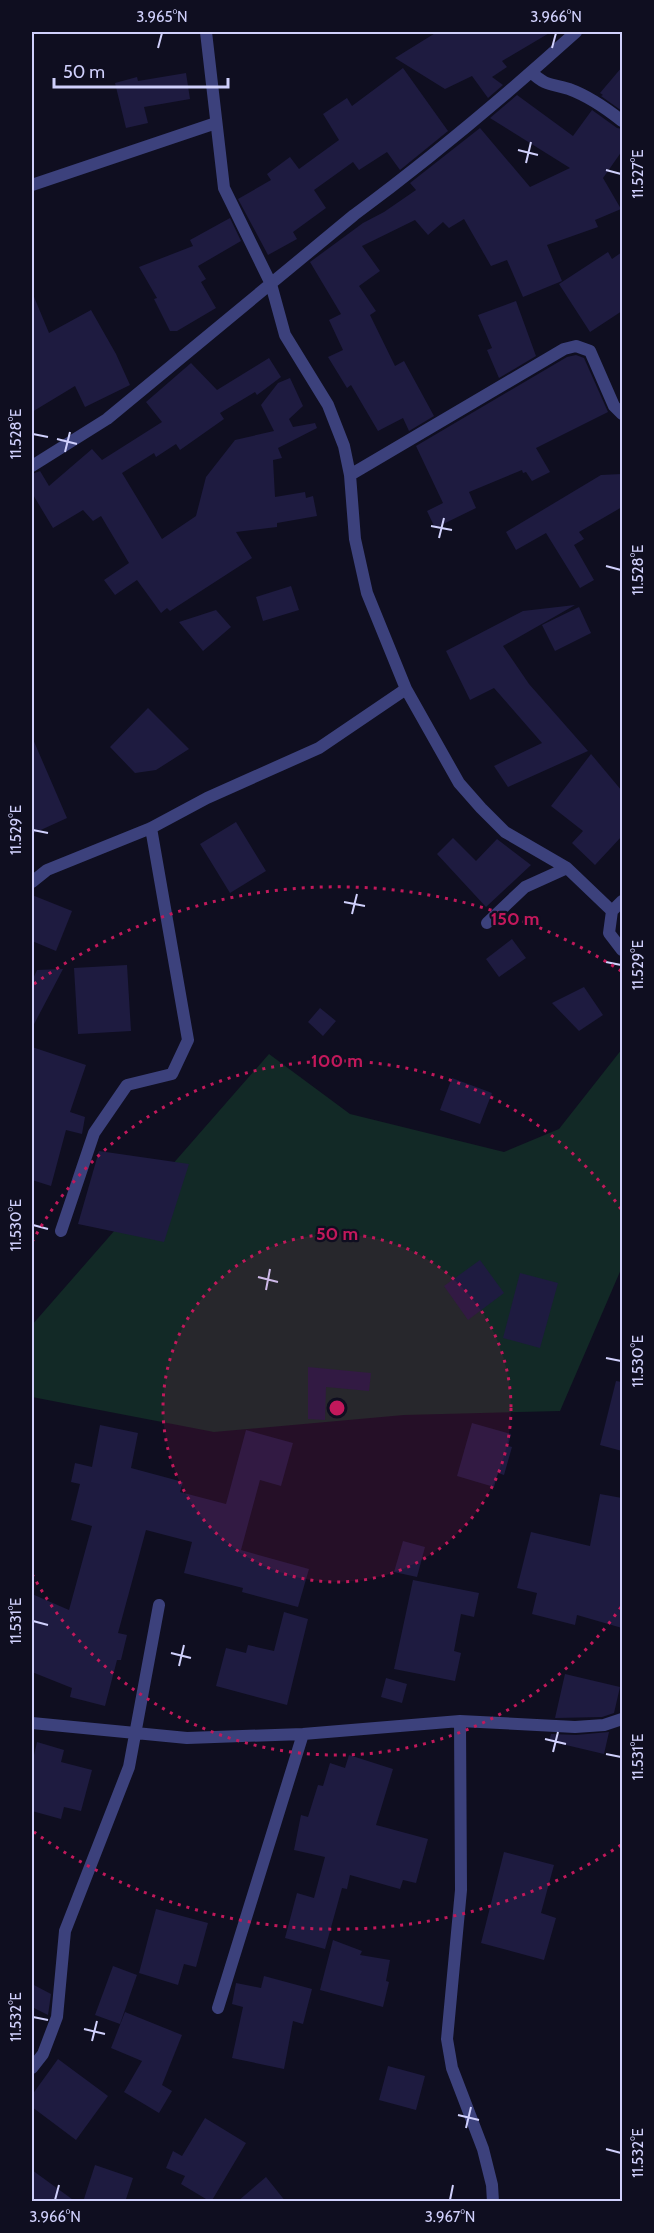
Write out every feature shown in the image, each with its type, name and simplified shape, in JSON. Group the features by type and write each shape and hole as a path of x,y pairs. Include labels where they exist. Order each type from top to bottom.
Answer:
{"street":[{"path":"206,32 224,188 271,285 285,335 328,405 344,446 350,475 355,539 367,593 406,689 459,783 481,807 505,832 567,868 612,911"},
{"path":"32,466 107,419 531,72 576,32"},
{"path":"531,72 542,82 570,90 604,107 622,121"},
{"path":"32,185 216,123"},
{"path":"350,475 564,349 576,346 590,351 614,406 622,414"},
{"path":"32,882 47,870 151,828 207,798 319,748 406,689"},
{"path":"61,1232 94,1133 127,1085 172,1074 188,1040 151,828"},
{"path":"487,923 525,887 567,868"},
{"path":"622,901 612,911 609,933 622,950"},
{"path":"32,2068 43,2054 57,2017 65,1930 129,1767 159,1605"},
{"path":"32,1723 187,1738 303,1734 460,1721 574,1727 604,1725 622,1719"},
{"path":"460,1721 461,1890 447,2039 452,2068 483,2149 492,2185 493,2202"},
{"path":"218,2008 303,1734"}],"green space":[{"path":"622,1049 622,1267 560,1411 404,1415 214,1432 32,1397 32,1325 269,1054 350,1114 504,1152 559,1129"}],"building":[{"path":"437,32 551,32 502,61 507,67 492,77 503,85 488,98 472,76 445,89 395,58"},
{"path":"622,67 622,111 600,93"},
{"path":"403,68 448,131 400,170 387,152 359,170 353,162 314,190 326,208 293,232 297,239 268,255 238,199 271,180 267,174 290,157 299,169 339,140 323,114 347,98 352,106"},
{"path":"186,73 190,99 144,107 148,123 126,128 115,83 137,77 138,81"},
{"path":"517,95 573,136 592,110 617,128 622,129 622,151 603,178 621,209 595,220 598,227 547,245 562,281 523,297 507,260 491,266 464,219 449,228 443,222 428,235 415,220 362,246 380,271 359,286 376,311 370,315 395,366 404,361 434,416 409,431 403,418 378,431 351,385 347,388 328,357 343,350 329,320 341,314 310,262 363,223 416,190 410,183 480,128 530,187 570,168 490,118"},
{"path":"230,218 241,241 198,266 206,279 201,282 216,308 177,331 170,331 154,299 157,298 139,267 193,246 190,240"},
{"path":"608,252 612,259 622,252 622,311 590,332 559,284"},
{"path":"32,292 49,333 91,310 116,354 130,385 85,407 75,386 32,412"},
{"path":"516,301 536,356 499,378 487,350 492,348 478,315"},
{"path":"576,355 584,358 608,412 536,448 550,472 532,481 522,470 469,492 476,508 435,528 427,511 443,503 416,446 567,357"},
{"path":"269,358 281,377 257,395 255,392 220,413 224,419 180,450 176,444 156,457 154,453 122,473 162,539 196,516 206,477 235,440 274,431 261,405 278,383 290,378 303,406 289,419 293,427 315,423 317,428 278,448 282,458 273,460 275,497 305,492 306,498 313,496 317,516 277,523 277,527 236,532 252,558 170,611 167,608 161,613 137,580 115,595 104,580 129,563 101,516 93,521 83,510 53,528 32,493 32,474 40,471 49,486 92,449 102,460 162,422 146,402 191,363 217,390"},
{"path":"622,474 622,507 579,532 584,539 574,545 594,580 580,588 546,533 516,550 506,532 601,475"},
{"path":"291,586 299,610 263,621 256,597"},
{"path":"575,605 503,646 529,684 588,751 508,787 494,766 542,743 494,688 470,700 446,651 523,611"},
{"path":"579,607 591,633 555,651 542,625"},
{"path":"216,610 231,627 203,651 179,622"},
{"path":"148,708 189,749 156,770 135,773 110,747"},
{"path":"32,737 67,818 32,834"},
{"path":"591,754 622,791 622,836 595,865 572,843 583,831 551,806"},
{"path":"236,822 266,871 230,893 200,844"},
{"path":"453,838 476,861 497,839 531,865 486,907 437,854"},
{"path":"32,895 72,911 56,951 32,941"},
{"path":"512,939 526,958 499,977 486,959"},
{"path":"127,965 131,1031 78,1034 74,968"},
{"path":"63,969 32,1028 32,981 37,970"},
{"path":"584,987 603,1015 579,1031 552,1003"},
{"path":"320,1008 336,1021 323,1036 308,1022"},
{"path":"32,1047 86,1065 70,1112 85,1117 82,1134 66,1130 51,1186 32,1180"},
{"path":"452,1078 492,1093 480,1124 440,1110"},
{"path":"99,1151 189,1164 164,1242 78,1224"},
{"path":"480,1260 504,1293 468,1320 444,1286"},
{"path":"520,1273 558,1283 540,1348 503,1338"},
{"path":"308,1367 371,1373 369,1391 326,1387 325,1420 308,1419"},
{"path":"616,1381 622,1382 622,1451 600,1445"},
{"path":"472,1423 511,1434 508,1446 512,1447 504,1475 498,1473 494,1487 457,1476"},
{"path":"100,1425 138,1433 131,1468 183,1482 180,1492 226,1504 246,1430 293,1443 281,1486 260,1480 241,1550 309,1569 298,1607 242,1592 243,1588 184,1573 192,1542 146,1530 118,1633 127,1635 121,1660 117,1660 105,1706 70,1697 72,1688 32,1672 32,1594 69,1610 92,1526 71,1520 80,1484 71,1482 75,1463 92,1467"},
{"path":"600,1494 622,1498 622,1628 577,1615 575,1625 532,1614 537,1593 517,1588 531,1532 590,1546"},
{"path":"403,1541 425,1547 417,1577 394,1572"},
{"path":"413,1580 479,1593 474,1617 461,1614 454,1651 461,1653 455,1681 394,1669"},
{"path":"284,1612 308,1619 287,1705 216,1686 226,1648 246,1653 248,1645 274,1651"},
{"path":"565,1674 620,1687 614,1713 602,1717 555,1718"},
{"path":"386,1678 407,1684 402,1703 381,1697"},
{"path":"609,1732 604,1754 549,1741 551,1734 576,1735"},
{"path":"37,1742 64,1750 61,1762 92,1770 81,1811 64,1807 61,1819 32,1811 32,1764"},
{"path":"349,1755 393,1769 376,1825 428,1839 416,1883 403,1880 400,1889 350,1875 347,1889 342,1888 325,1949 285,1938 297,1893 314,1898 325,1857 294,1850 301,1815 308,1817 318,1785 323,1786 330,1763 345,1768"},
{"path":"504,1852 554,1865 541,1913 556,1918 544,1960 481,1943"},
{"path":"156,1909 208,1923 196,1967 184,1964 178,1985 139,1973"},
{"path":"333,1940 362,1951 360,1955 390,1960 386,1981 389,1982 383,2007 320,1990"},
{"path":"113,1966 137,1975 120,2024 95,2015"},
{"path":"264,1976 312,1989 303,2024 293,2021 284,2069 232,2058 243,2007 232,2004 236,1983 261,1988"},
{"path":"32,1984 51,1994 48,2015 32,2007"},
{"path":"125,2012 182,2035 162,2085 172,2091 159,2113 124,2092 142,2061 111,2048"},
{"path":"58,2059 108,2096 76,2140 32,2107 32,2095"},
{"path":"388,2066 425,2076 416,2110 379,2100"},
{"path":"205,2118 246,2143 211,2202 181,2184 185,2176 166,2168 173,2151 182,2156"},
{"path":"95,2165 133,2178 125,2202 83,2202"},
{"path":"32,2170 76,2202 32,2202"},
{"path":"266,2177 286,2202 237,2202"}]}
